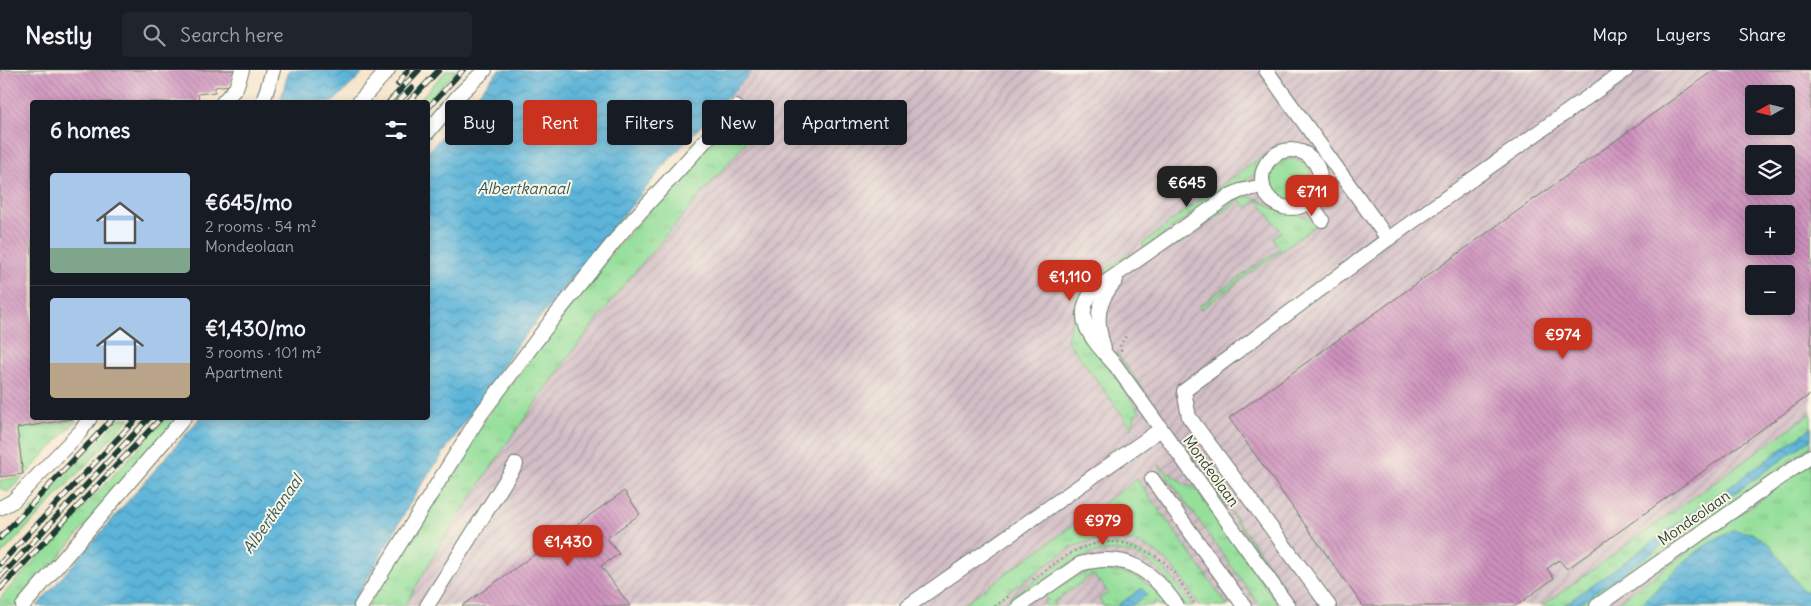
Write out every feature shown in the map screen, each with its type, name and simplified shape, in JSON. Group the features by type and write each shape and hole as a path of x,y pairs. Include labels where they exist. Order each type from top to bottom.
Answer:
{"street":[{"path":"225,100 236,88 242,70"},
{"path":"264,100 273,70"},
{"path":"361,100 388,70"},
{"path":"430,130 459,95 485,70"},
{"path":"1266,70 1388,239"},
{"path":"1329,606 1189,417 1184,391 1388,239 1626,70"},
{"path":"362,606 481,414 539,336 621,233 702,144"},
{"path":"1290,150 1303,152 1313,159 1317,165 1320,177 1319,190 1310,202 1294,208 1280,206 1269,199 1262,186 1264,169 1272,157 1290,150"},
{"name":"Mondeolaan","path":"1262,186 1240,191 1229,196 1128,267 1106,293 1099,309 1098,326 1107,356 1288,606"},
{"path":"1310,202 1322,220"},
{"path":"0,508 13,501 80,432 89,420"},
{"path":"23,606 182,420"},
{"path":"908,606 1161,429"},
{"name":"Mondeolaan","path":"1596,606 1811,456"},
{"path":"427,606 516,464"},
{"path":"1152,479 1244,606"},
{"path":"1019,606 1080,564 1105,560 1133,564 1146,571 1177,606"}],"shaded area":[{"path":"753,70 1811,70 1811,606 405,606 441,543 508,442 573,351 627,281 744,145 774,145 774,100 729,100 727,98"}],"green space":[{"path":"447,70 457,70 428,100 419,100"},
{"path":"707,145 744,145 627,281 573,351 508,442 441,543 405,606 368,606 463,449 599,268"},
{"path":"1266,154 1252,176 1243,182 1229,187 1145,248 1142,244 1189,208"},
{"path":"1296,159 1303,162 1309,168 1312,179 1311,187 1303,196 1296,199 1288,199 1281,196 1273,187 1272,175 1275,168 1284,160"},
{"path":"1243,197 1257,199 1247,208 1240,200 1178,245 1176,242 1233,201"},
{"path":"1257,199 1285,213 1304,216 1316,225 1201,309 1199,306 1280,249 1273,238 1281,232"},
{"path":"1129,252 1132,257 1096,283 1094,279"},
{"path":"1085,287 1087,290 1089,340 1140,412 1135,415 1132,428 1067,340 1079,291"},
{"path":"1116,354 1173,431 1172,432"},
{"path":"1811,413 1811,446 1587,606 1542,606"},
{"path":"77,420 25,475 19,429"},
{"path":"118,420 128,420 0,556 0,544"},
{"path":"164,420 176,420 17,606 0,606 0,598"},
{"path":"1174,434 1228,508 1227,509"},
{"path":"1811,463 1811,606 1612,606"},
{"path":"1158,464 1185,485 1194,487 1279,606 1260,606"},
{"path":"23,477 8,492 0,488 0,480"},
{"path":"1137,479 1228,606 1200,606 1183,580 1160,555 1136,543 1111,539 1097,540 1070,548 989,606 961,606"},
{"path":"1229,511 1284,586 1283,588"},
{"path":"1117,545 1144,554 1162,567 1193,606 1185,606 1167,580 1155,567 1135,555 1116,551 1097,553 1078,559 1060,569 1010,606 1001,606 1001,604 1078,551"},
{"path":"1095,571 1118,572 1137,578 1145,582 1161,596 1168,606 1160,606 1157,601 1150,606 1103,606 1099,599 1108,593 1093,574 1054,602 1056,606 1045,606 1043,604 1048,600 1045,596 1063,584 1075,577"}],"water":[{"path":"289,70 366,70 335,100 281,100"},
{"name":"Albertkanaal","path":"499,70 753,70 725,100 702,100 702,125 692,135 692,100 607,100 607,145 683,145 519,343 416,493 352,606 37,606 198,420 430,420 430,150 445,132 445,145 513,145 513,100 473,100"},
{"path":"1811,428 1811,439 1577,606 1563,606"},
{"path":"1732,530 1752,533 1770,545 1803,591 1811,591 1811,606 1640,606 1693,554"},
{"path":"1142,588 1147,595 1131,606 1117,606"}],"building":[{"path":"0,70 235,70 230,85 215,87 215,92 198,94 199,100 30,100 30,420 67,420 17,428 23,474 0,477"},
{"path":"1714,70 1811,70 1811,394 1567,569 1559,560 1547,569 1554,578 1516,606 1363,606 1229,418"},
{"path":"624,491 640,514 607,538 619,554 601,566 630,606 462,606"}],"railway":[{"path":"398,84 408,70"},
{"path":"391,100 419,70"},
{"path":"411,100 439,70"},
{"path":"430,106 463,70"},
{"path":"400,100 412,88"},
{"path":"0,538 111,420"},
{"path":"0,564 135,420"},
{"path":"0,577 147,420"},
{"path":"0,589 159,420"}]}
